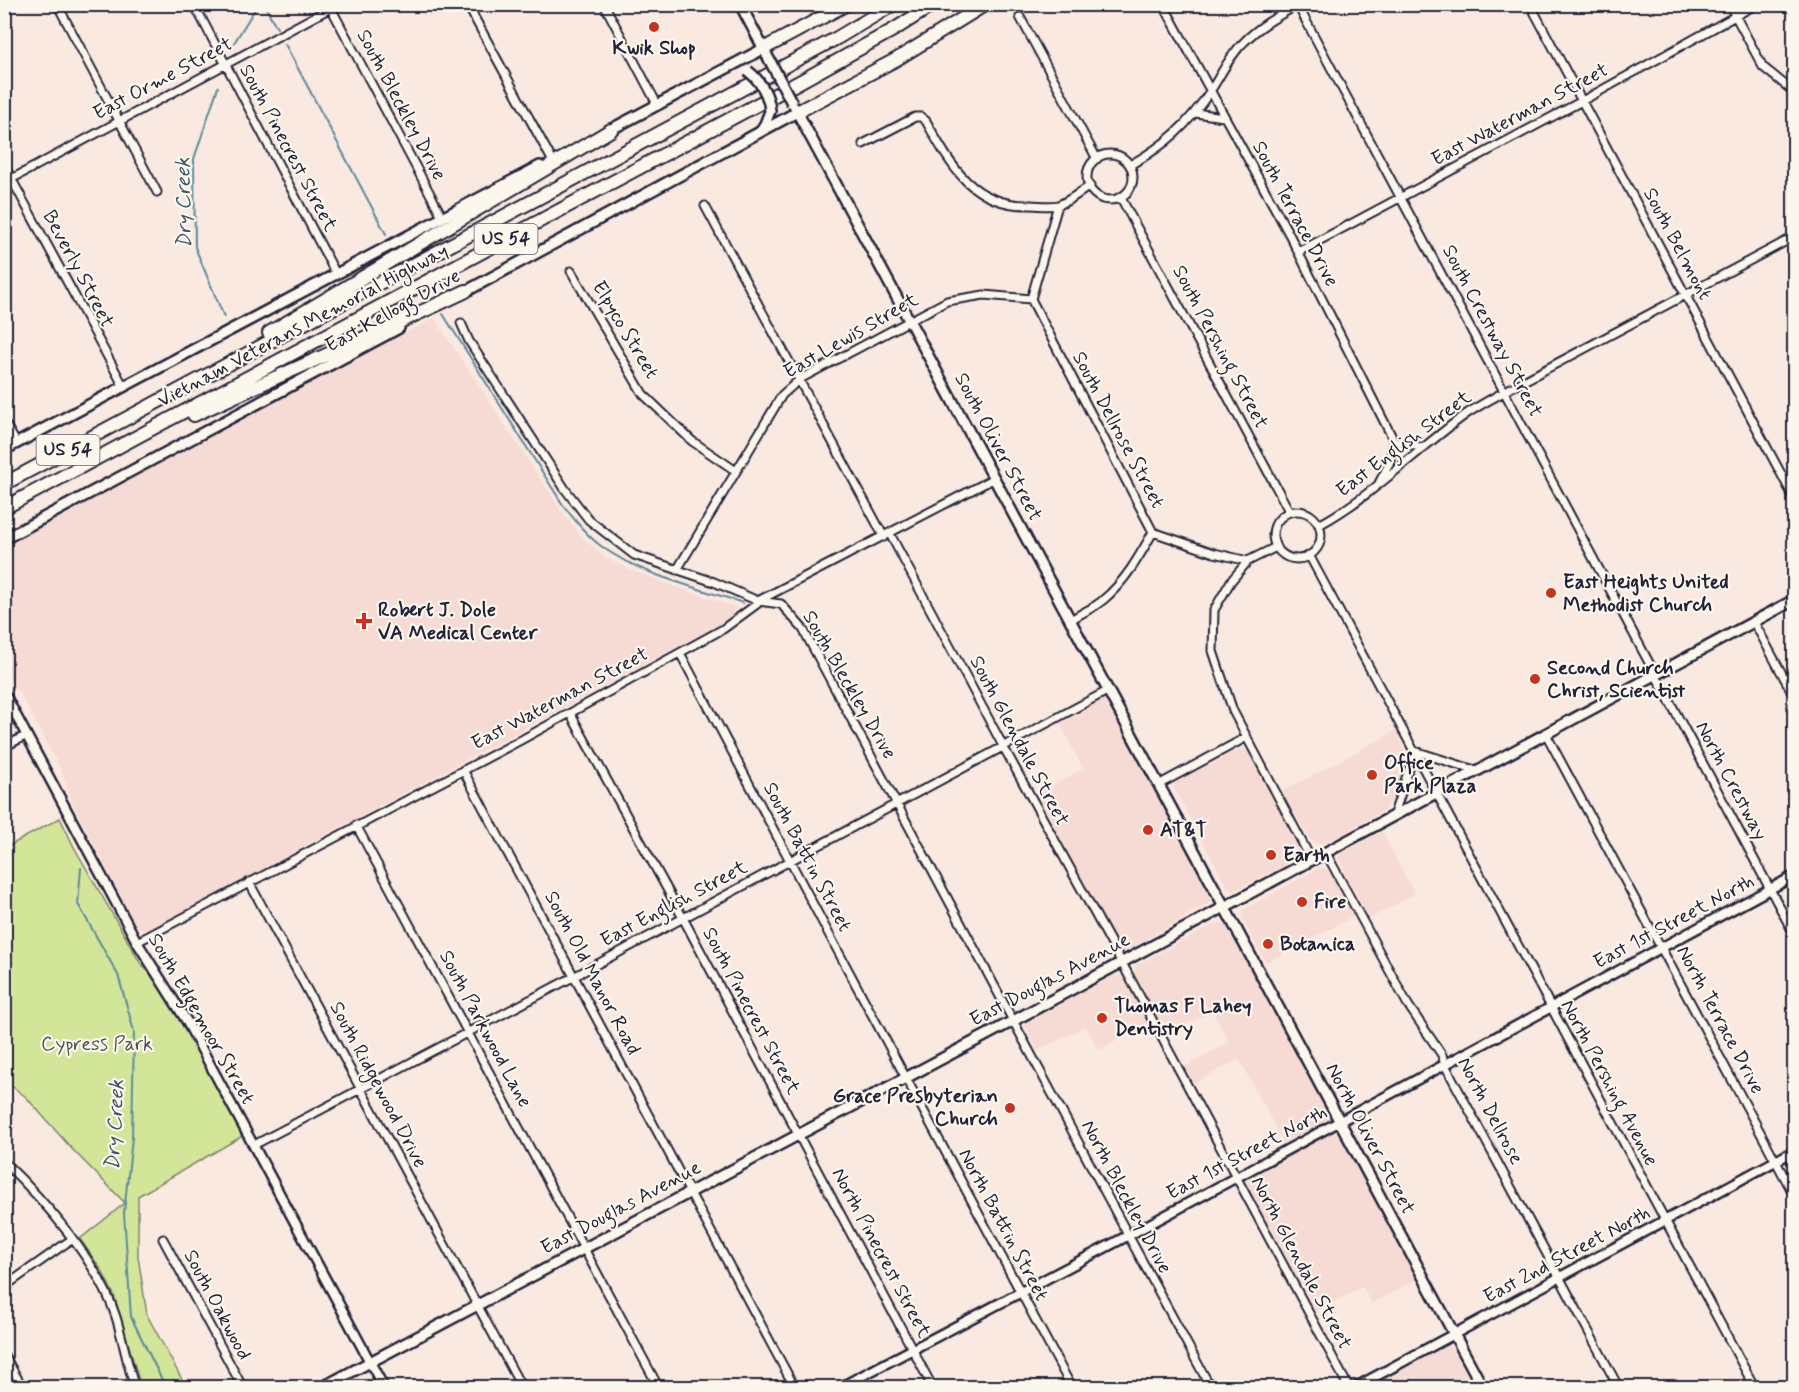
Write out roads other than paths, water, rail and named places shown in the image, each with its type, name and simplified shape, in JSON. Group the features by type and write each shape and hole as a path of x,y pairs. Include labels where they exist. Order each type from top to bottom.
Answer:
{"highway":[{"path":"763,49 847,4"},
{"name":"Vietnam Veterans Memorial Highway","path":"4,484 828,43 894,4"},
{"name":"Vietnam Veterans Memorial Highway","path":"4,508 820,71 934,4"},
{"path":"795,108 897,59 986,4"},
{"path":"132,415 611,130"},
{"path":"75,470 466,291"}],"main road":[{"name":"South Oliver Street","path":"740,4 1226,907"},
{"path":"4,450 763,49"},
{"path":"726,70 748,72 760,82 767,96 770,111 759,134"},
{"name":"East Kellogg Drive","path":"4,540 759,134 795,108"},
{"name":"East Douglas Avenue","path":"321,1388 1122,963 1794,600"},
{"name":"North Oliver Street","path":"1226,907 1482,1388"}],"street":[{"path":"57,4 157,192"},
{"name":"South Pinecrest Street","path":"194,4 336,274"},
{"path":"467,4 552,160"},
{"path":"604,4 658,106"},
{"name":"South Terrace Drive","path":"1163,4 1298,252 1394,441"},
{"name":"South Belmont","path":"1530,4 1794,498"},
{"path":"1729,4 1763,67 1794,92"},
{"name":"East Waterman Street","path":"1298,252 1582,101 1757,4"},
{"path":"1130,165 1155,151 1195,113 1211,91 1228,59 1244,41 1264,24 1298,5"},
{"name":"South Crestway Street","path":"1298,5 1656,674"},
{"name":"East Orme Street","path":"8,181 334,6"},
{"name":"South Bleckley Drive","path":"334,6 443,218"},
{"path":"1020,17 1097,159"},
{"path":"1195,113 1224,117"},
{"path":"863,144 915,117 921,117 927,121 956,172 987,197 1022,205 1058,205 1089,186"},
{"path":"1109,154 1117,155 1130,165 1133,180 1130,188 1121,198 1108,200 1100,197 1089,186 1088,172 1097,159 1109,154"},
{"name":"Beverly Street","path":"4,165 8,181 124,387"},
{"name":"South Pershing Street","path":"1121,198 1289,511"},
{"path":"1031,299 1058,205"},
{"name":"South Glendale Street","path":"705,206 1122,963"},
{"name":"East English Street","path":"1319,525 1340,514 1377,488 1467,414 1505,391 1794,237"},
{"name":"Elpyco Street","path":"571,271 643,394 692,441 736,471"},
{"name":"East Lewis Street","path":"677,570 782,395 800,379 947,301 984,295 1031,299"},
{"name":"South Dellrose Street","path":"1031,299 1153,532 1214,553 1248,561"},
{"name":"South Bleckley Drive","path":"461,323 469,341 565,489 589,520 634,555 758,601 781,604 802,629 1013,1021"},
{"path":"4,422 17,444"},
{"path":"1377,488 1389,464 1394,441 1424,448"},
{"name":"East Waterman Street","path":"137,942 570,713 723,628 758,601 994,478"},
{"path":"1289,511 1308,513 1319,525 1321,535 1319,543 1309,555 1297,559 1289,558 1276,547 1274,526 1289,511"},
{"path":"1071,620 1102,602 1120,585 1153,532"},
{"path":"1276,547 1248,561 1231,581 1214,610 1213,651 1233,711 1312,861"},
{"path":"1309,555 1436,794"},
{"path":"1754,622 1794,696"},
{"name":"South Battin Street","path":"680,653 789,861 906,1076"},
{"name":"North Crestway","path":"1656,674 1794,934"},
{"name":"East English Street","path":"254,1145 1109,690"},
{"name":"South Edgemoor Street","path":"4,693 137,942 186,1020 384,1388"},
{"name":"South Pinecrest Street","path":"570,713 799,1135"},
{"name":"North Terrace Drive","path":"1546,734 1794,1195"},
{"path":"4,747 27,735"},
{"path":"1160,784 1247,737"},
{"path":"1415,751 1478,771"},
{"path":"1393,817 1415,751"},
{"name":"South Old Manor Road","path":"463,770 795,1388"},
{"name":"North Pershing Avenue","path":"1436,794 1755,1388"},
{"name":"South Parkwood Lane","path":"356,825 658,1388"},
{"name":"North Dellrose","path":"1326,853 1407,1005 1442,1055 1445,1065 1619,1388"},
{"name":"East 1st Street North","path":"839,1388 1794,876"},
{"name":"South Ridgewood Drive","path":"249,882 522,1388"},
{"name":"North Glendale Street","path":"1122,963 1349,1388"},
{"name":"North Bleckley Drive","path":"1013,1021 1211,1388"},
{"name":"North Battin Street","path":"906,1076 1072,1388"},
{"name":"North Pinecrest Street","path":"799,1135 933,1388"},
{"name":"East 2nd Street North","path":"1354,1388 1794,1151"},
{"path":"4,1162 32,1189 72,1239 108,1297 116,1316 135,1388"},
{"path":"4,1287 72,1239"},
{"name":"South Oakwood","path":"163,1239 243,1388"},
{"path":"4,1355 24,1388"}],"waterway":[{"name":"Dry Creek","path":"234,43 258,4"},
{"path":"264,4 277,28"},
{"path":"285,44 386,234"},
{"name":"Dry Creek","path":"218,87 194,159 195,247 224,317"},
{"path":"443,314 563,505 590,537 632,565 743,603"},
{"name":"Dry Creek","path":"81,868 78,904 118,975 134,1031 132,1138 124,1213 131,1317 166,1388"}],"place":[{"name":"Kwik Shop","path":"654,27"},
{"name":"East Heights United Methodist Church","path":"1551,593"},
{"name":"Robert J. Dole VA Medical Center","path":"364,621"},
{"name":"Second Church Christ, Scientist","path":"1535,679"},
{"name":"Office Park Plaza","path":"1372,775"},
{"name":"AT&T","path":"1148,830"},
{"name":"Earth","path":"1271,855"},
{"name":"Fire","path":"1302,902"},
{"name":"Botanica","path":"1268,944"},
{"name":"Thomas F Lahey Dentistry","path":"1102,1018"},
{"name":"Grace Presbyterian Church","path":"1010,1108"}],"park label":[{"name":"Cypress Park","path":"97,1044"}]}
